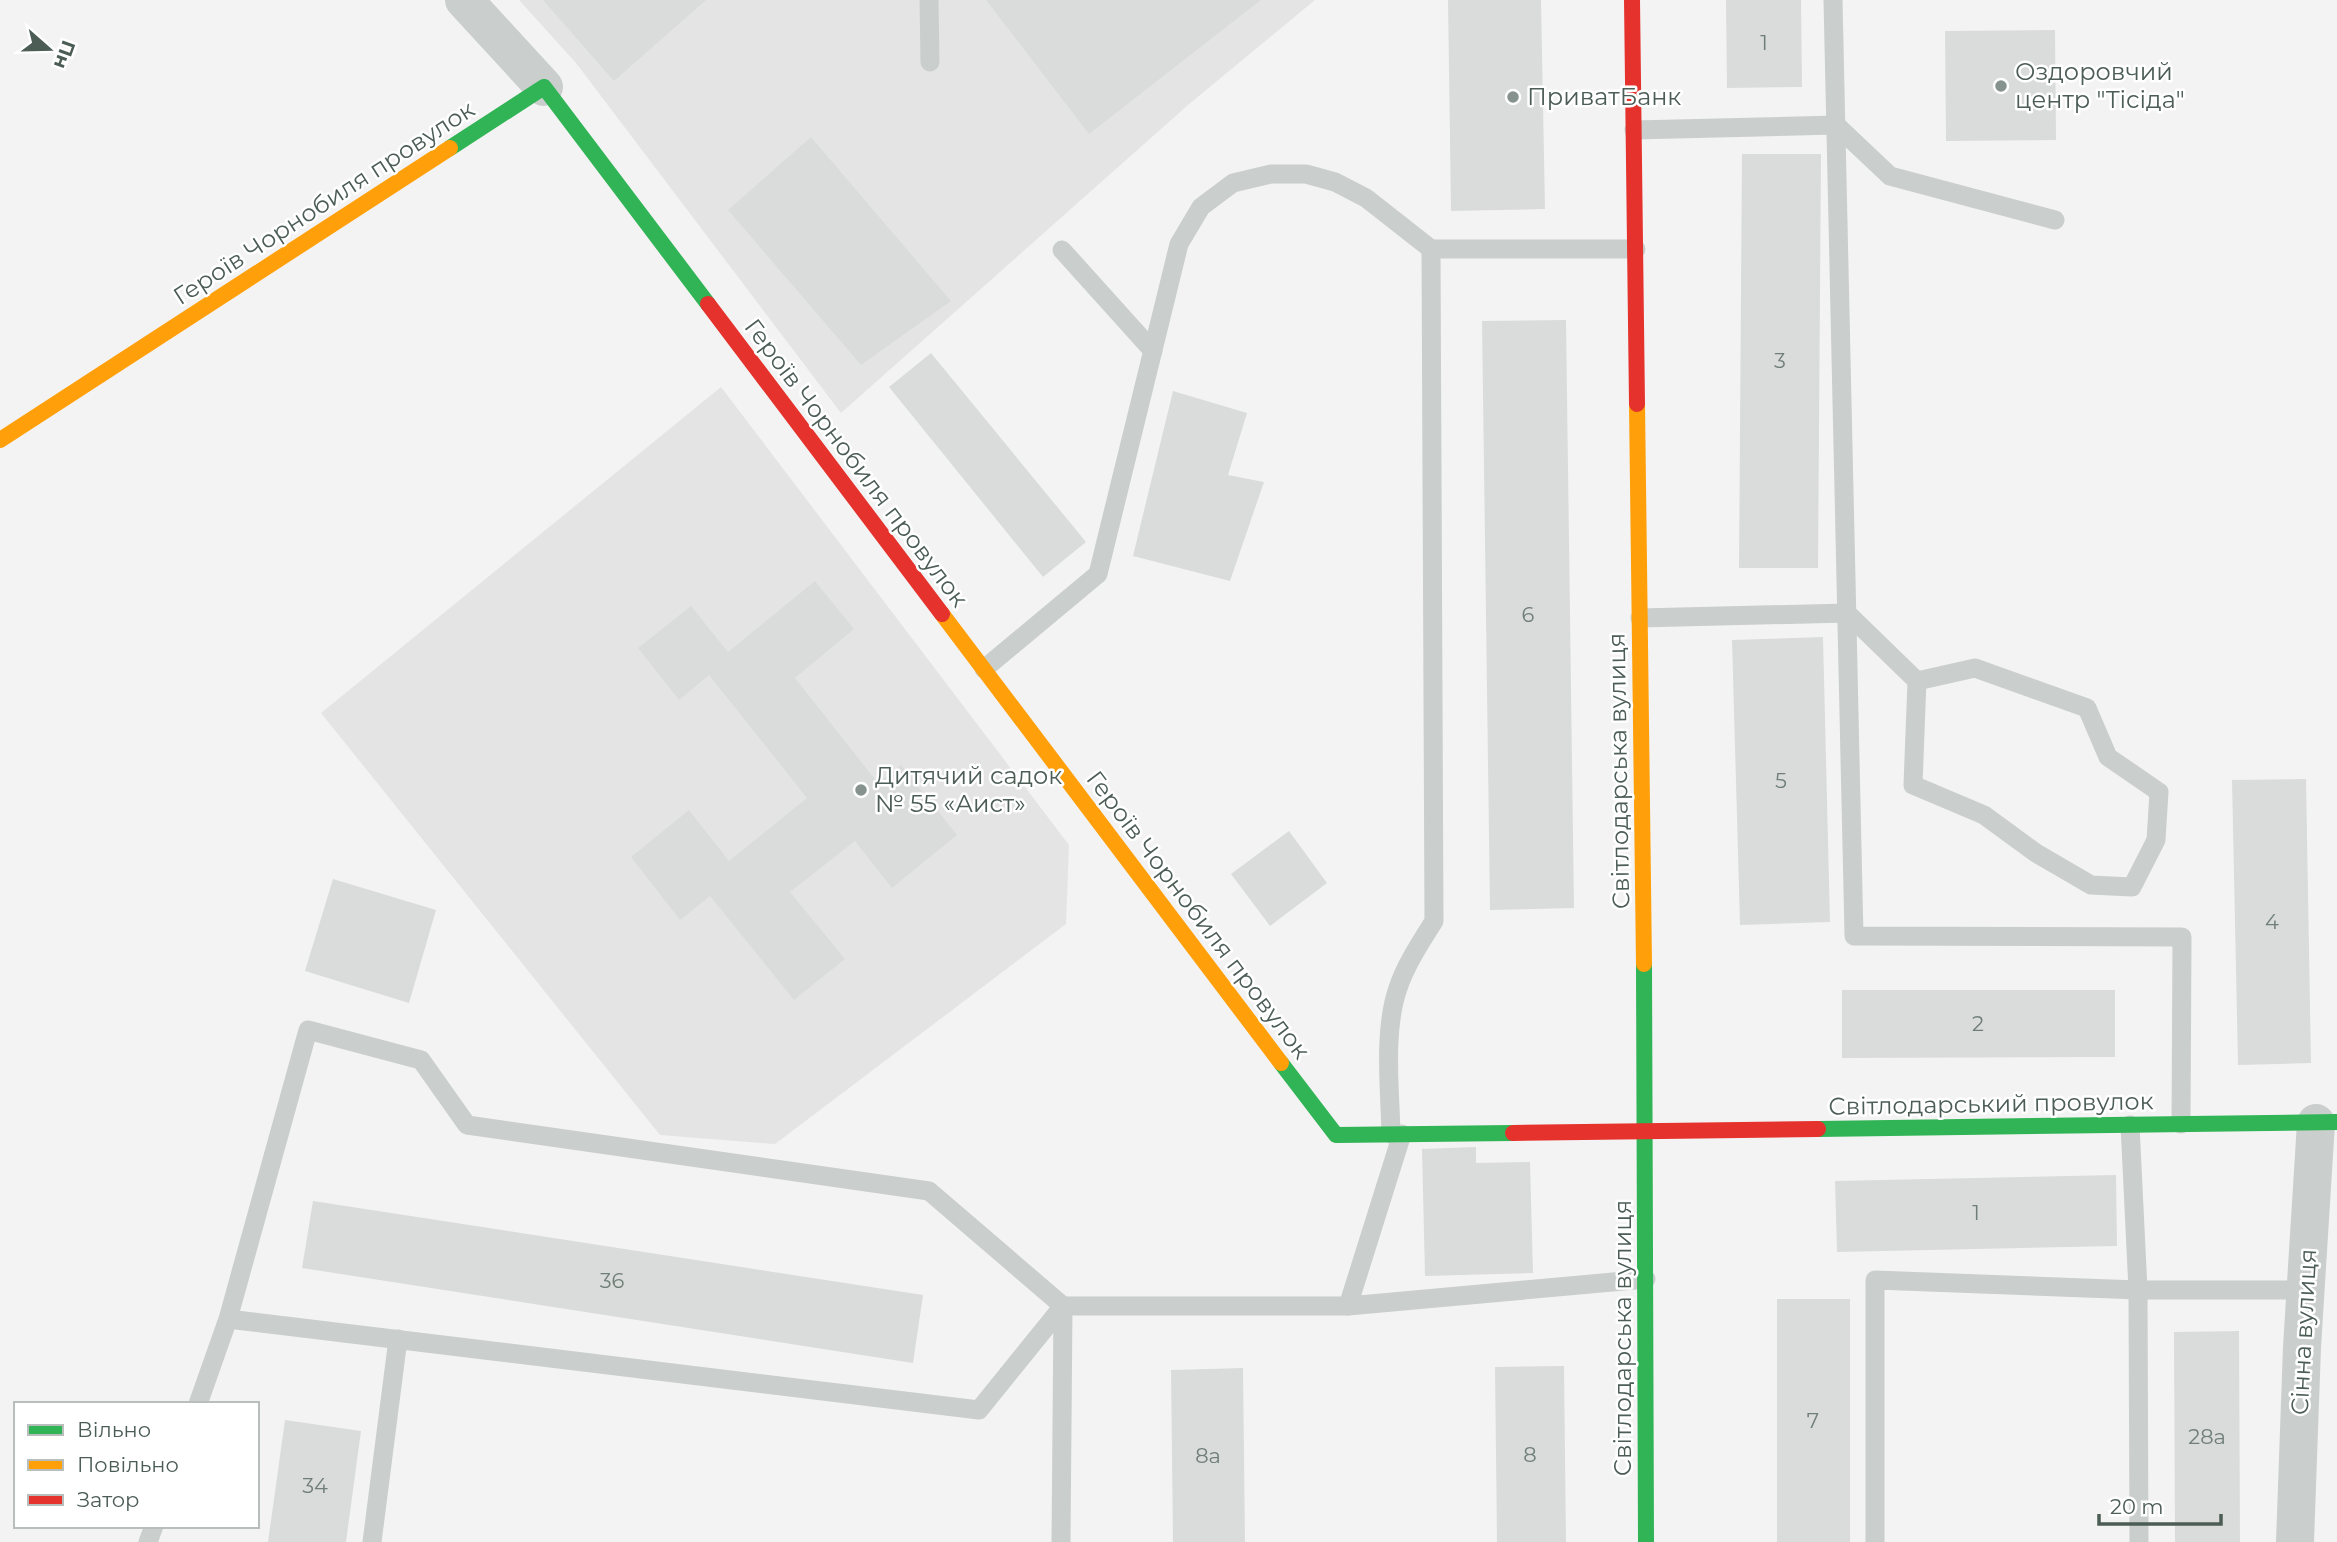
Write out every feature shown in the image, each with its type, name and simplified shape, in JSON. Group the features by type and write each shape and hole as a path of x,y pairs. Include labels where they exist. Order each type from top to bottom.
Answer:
{"street":[{"path":"464,0 544,87"},
{"name":"Світлодарська вулиця","path":"1632,0 1646,1132 1646,1542"},
{"name":"Героїв Чорнобиля провулок","path":"0,440 544,87 1336,1135 1646,1132"},
{"name":"Світлодарський провулок","path":"1646,1132 2327,1122"},
{"name":"Сінна вулиця","path":"2295,1542 2306,1290 2327,1122"}],"lane":[{"path":"929,0 930,62"},
{"path":"1833,0 1854,936 2182,937 2181,1124"},
{"path":"1634,130 1836,125 1890,176 2055,220"},
{"path":"984,669 1098,574 1179,244 1201,207 1233,183 1271,174 1306,174 1335,182 1366,198 1432,249 1636,248"},
{"path":"1349,1306 1396,1134 1390,1029 1397,989 1412,957 1434,921 1432,249"},
{"path":"1062,250 1153,351"},
{"path":"1640,618 1847,613 1917,681 1913,785 1984,815 2036,853 2091,885 2132,887 2156,840 2159,792 2108,757 2087,708 1975,667 1917,681"},
{"path":"199,1402 228,1319 307,1030 421,1060 467,1125 929,1191 1063,1306 1349,1306 1646,1279"},
{"path":"2130,1125 2138,1290 2139,1542"},
{"path":"1875,1542 1875,1280 2138,1290 2306,1290"},
{"path":"228,1319 979,1410 1063,1306"},
{"path":"1061,1542 1063,1306"},
{"path":"372,1542 398,1339"}],"shaded area":[{"path":"519,0 1315,0 1188,105 841,413 576,63"},
{"path":"721,387 1069,845 1066,924 775,1144 660,1135 321,713"}],"building":[{"path":"543,0 706,0 614,81"},
{"path":"986,0 1261,0 1089,134"},
{"path":"1448,0 1541,0 1545,209 1451,211"},
{"path":"1726,0 1801,0 1802,87 1727,88"},
{"name":"Оздоровчий центр \"Тісіда\"","path":"2055,30 2056,140 1946,141 1945,31"},
{"path":"811,137 951,301 861,365 728,210"},
{"path":"1742,154 1821,154 1818,568 1739,568"},
{"path":"1566,320 1574,908 1490,910 1482,321"},
{"path":"931,353 1086,542 1043,577 889,387"},
{"path":"1173,391 1247,413 1228,475 1264,482 1230,581 1133,556"},
{"name":"Дитячий садок № 55 «Аист»","path":"815,581 854,629 795,678 878,783 901,765 957,835 892,888 855,841 790,892 845,959 794,1000 710,896 680,920 631,857 689,810 729,861 807,798 709,675 679,700 638,648 691,606 728,652"},
{"path":"1823,637 1830,922 1740,925 1732,640"},
{"path":"2306,779 2311,1063 2238,1065 2232,780"},
{"path":"1289,831 1327,883 1270,926 1231,874"},
{"path":"333,879 436,910 409,1003 305,971"},
{"path":"1842,990 2115,990 2115,1057 1842,1058"},
{"path":"1476,1147 1476,1163 1530,1162 1533,1273 1425,1276 1422,1149"},
{"path":"2116,1175 2117,1246 1837,1252 1835,1181"},
{"path":"313,1201 923,1295 913,1363 302,1268"},
{"path":"1777,1299 1850,1299 1850,1542 1777,1542"},
{"path":"2239,1331 2240,1542 2175,1542 2174,1332"},
{"path":"1564,1366 1566,1542 1497,1542 1495,1367"},
{"path":"1243,1368 1245,1542 1173,1542 1171,1370"},
{"path":"285,1420 361,1431 346,1542 268,1542"}],"traffic: fast":[{"path":"450,148 544,87 708,304"},
{"path":"1644,964 1646,1542"},
{"path":"1281,1063 1336,1135 1513,1133"},
{"path":"1818,1129 2337,1122"}],"traffic: slow":[{"path":"0,440 450,148"},
{"path":"1637,404 1644,964"},
{"path":"942,614 1281,1063"}],"traffic: jam":[{"path":"1632,0 1637,404"},
{"path":"708,304 942,614"},
{"path":"1513,1133 1818,1129"}],"place":[{"name":"Оздоровчий центр \"Тісіда\"","path":"2001,86"},
{"name":"ПриватБанк","path":"1513,97"},
{"name":"Дитячий садок № 55 «Аист»","path":"861,790"}]}
